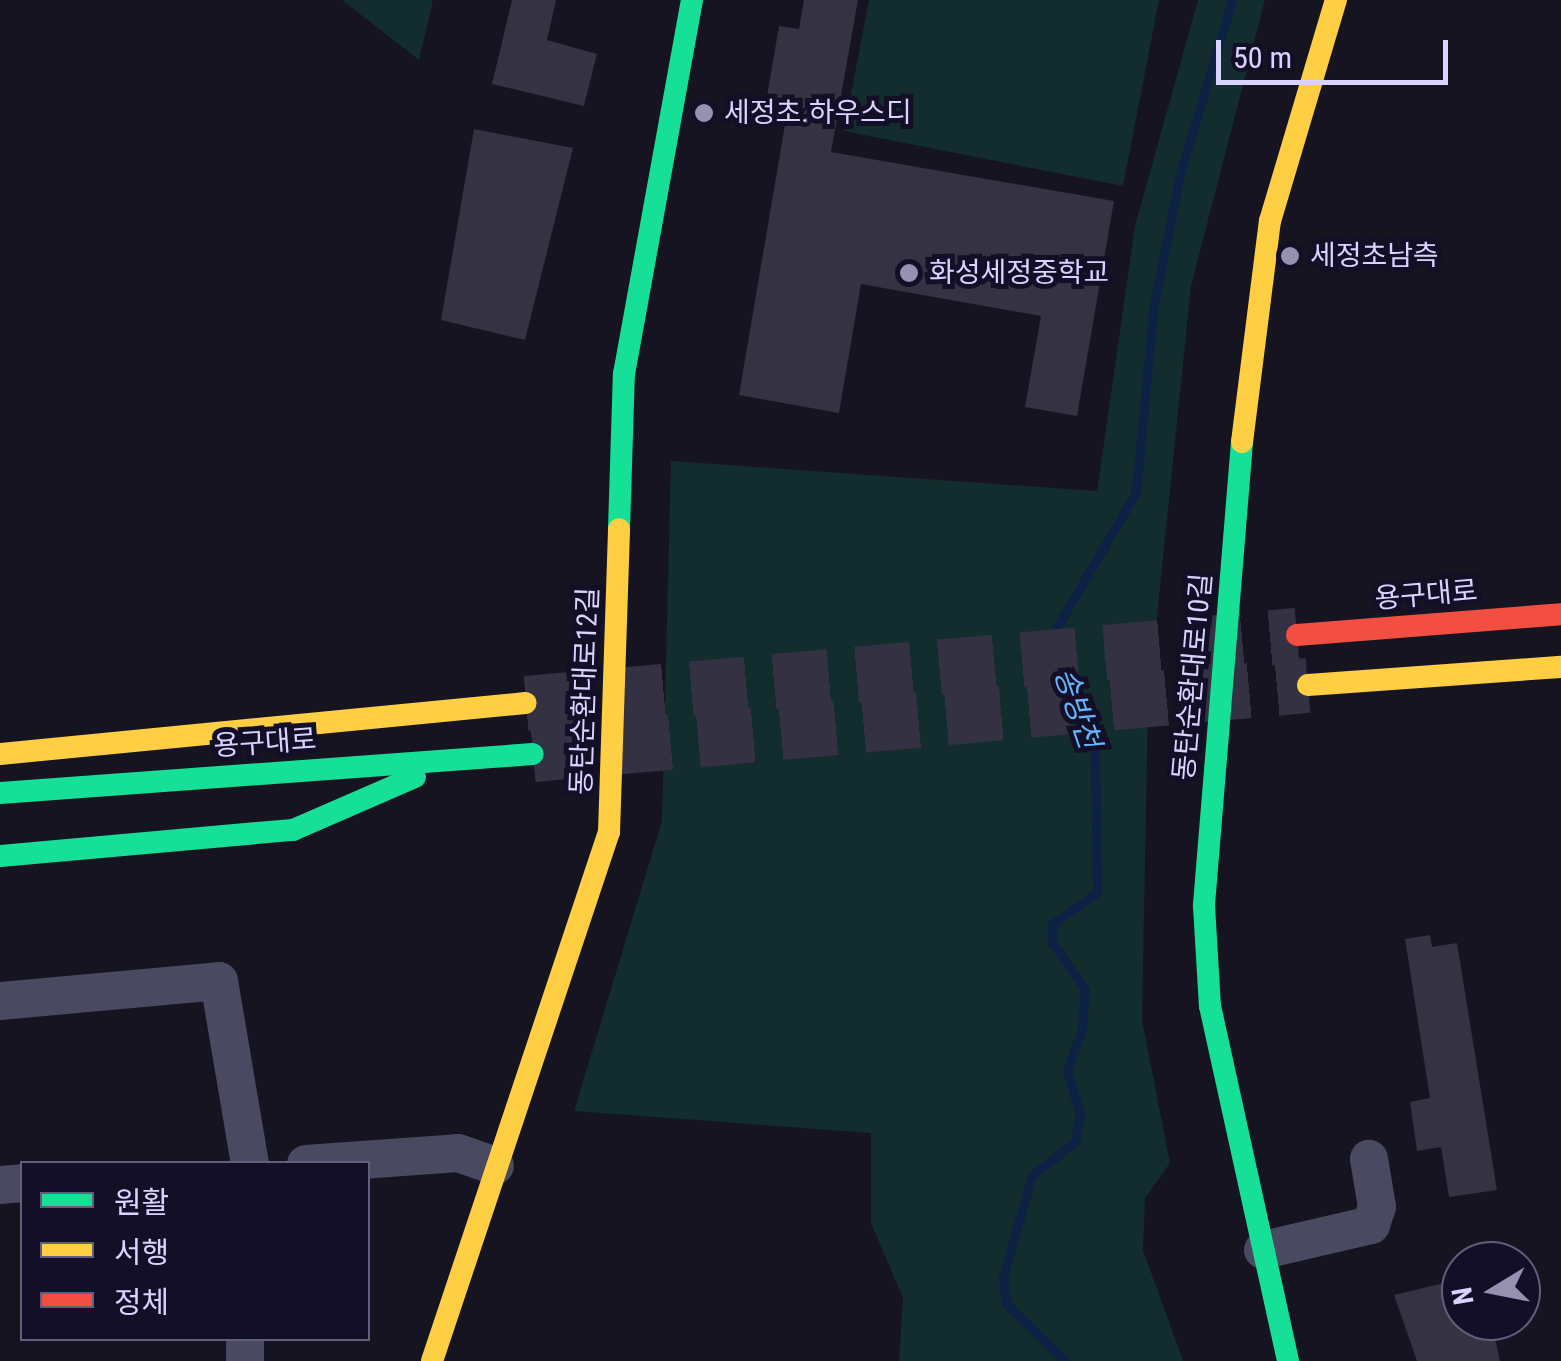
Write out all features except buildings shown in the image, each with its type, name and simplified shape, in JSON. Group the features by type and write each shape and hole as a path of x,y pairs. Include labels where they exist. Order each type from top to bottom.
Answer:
{"main road":[{"name":"동탄순환대로12길","path":"432,1361 608,832 624,374 692,0"},
{"name":"동탄순환대로10길","path":"1288,1361 1210,1006 1204,906 1251,336 1270,221 1336,0"},
{"name":"용구대로","path":"1296,635 1561,614"},
{"path":"1308,685 1561,666"},
{"path":"314,696 454,710"},
{"name":"용구대로","path":"0,754 526,703"},
{"name":"용구대로","path":"0,793 533,754"},
{"path":"0,856 293,830 450,761"}],"street":[{"path":"0,1001 219,980 249,1161"},
{"path":"347,1161 458,1153 495,1166"},
{"path":"1264,1250 1371,1225 1377,1207 1368,1159"}],"green space":[{"path":"342,0 433,0 419,60"},
{"path":"869,0 1159,0 1123,186 844,131"},
{"path":"1198,0 1265,0 1191,286 1148,703 1142,1020 1170,1163 1145,1198 1143,1250 1183,1361 899,1361 903,1298 871,1223 871,1133 574,1111 662,821 671,461 1097,491 1135,226"}],"waterway":[{"name":"송방천","path":"1065,1361 1006,1303 1003,1277 1032,1175 1075,1142 1080,1113 1067,1071 1082,1029 1085,990 1052,942 1052,924 1097,893 1095,744 1068,695 1054,632 1136,492 1153,311 1179,178 1232,0"}],"tunnel":[{"path":"526,703 1297,635"},
{"path":"533,754 1308,685"}],"traffic: fast":[{"path":"619,529 624,374 692,0"},
{"path":"1242,442 1204,906 1210,1006 1288,1361"},
{"path":"0,793 533,754"},
{"path":"0,856 293,830 415,777"}],"traffic: slow":[{"path":"1242,442 1270,221 1336,0"},
{"path":"432,1361 609,832 619,529"},
{"path":"1308,685 1561,667"},
{"path":"0,754 526,703"}],"traffic: jam":[{"path":"1297,635 1561,614"}],"place":[{"name":"세정초.하우스디","path":"704,113"},
{"name":"세정초남측","path":"1290,256"},
{"name":"화성세정중학교","path":"909,273"}]}
